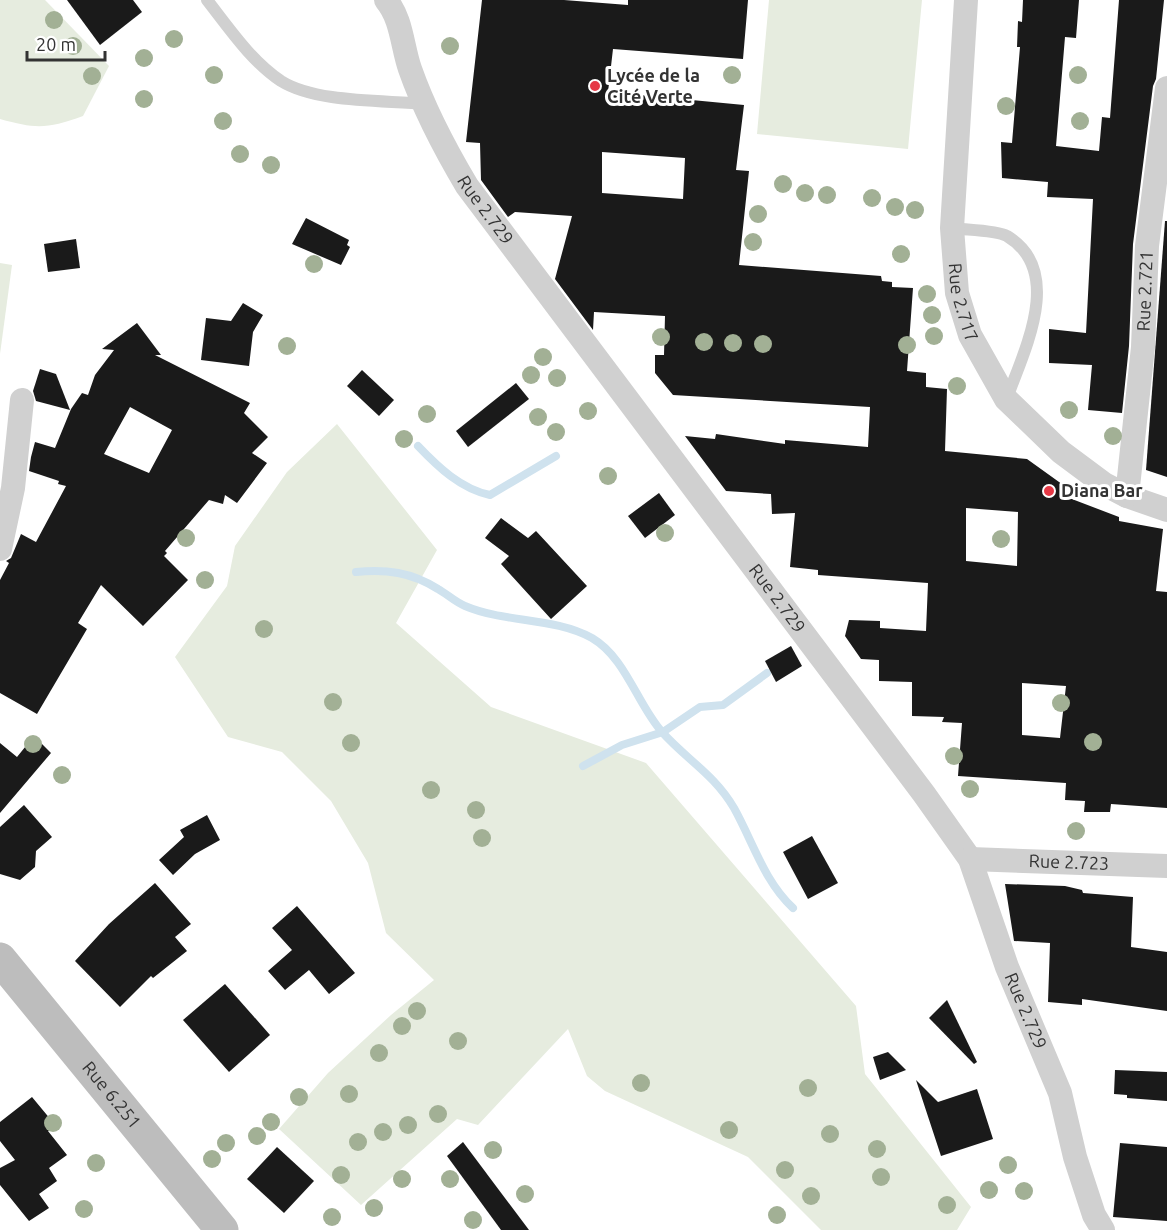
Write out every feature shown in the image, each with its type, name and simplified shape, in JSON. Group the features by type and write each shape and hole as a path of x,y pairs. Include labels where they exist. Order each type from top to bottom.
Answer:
{"main road":[{"name":"Rue 6.251","path":"0,959 222,1230"}],"street":[{"name":"Rue 2.717","path":"966,0 952,228 957,293 970,334 1006,399 1061,452 1104,484 1127,496 1167,510"},
{"name":"Rue 2.729","path":"396,4 410,69 467,186 916,784 969,859 1007,967 1060,1093 1075,1157 1094,1215 1103,1230"},
{"name":"Rue 2.721","path":"1127,496 1143,347 1147,246 1167,87"},
{"path":"0,549 13,488 22,400"},
{"name":"Rue 2.723","path":"969,859 1167,866"}],"lane":[{"path":"207,0 256,60 282,82 318,95 426,104"},
{"path":"952,228 1005,235 1027,254 1038,279 1034,316 1006,399"}],"shaded area":[{"path":"0,0 45,0 109,66 83,116 42,126 23,125 0,119"},
{"path":"769,0 922,0 908,149 757,134"},
{"path":"0,263 12,265 0,354"},
{"path":"337,424 437,550 396,623 491,707 646,763 856,1006 865,1074 971,1207 957,1230 821,1230 748,1157 605,1091 587,1076 568,1029 478,1125 457,1119 361,1205 279,1129 328,1073 391,1015 434,980 386,933 368,863 331,801 282,752 228,737 175,657 227,586 235,546 287,472"}],"building":[{"path":"67,0 133,0 142,12 100,45"},
{"path":"482,0 564,0 628,5 628,0 748,0 743,59 613,49 608,92 744,105 736,170 749,171 739,265 881,276 882,281 892,282 892,287 913,288 907,371 926,373 926,387 947,389 945,451 1027,459 1066,487 1064,496 1119,517 1119,521 1163,529 1156,591 1167,592 1167,808 1111,804 1110,812 1084,812 1085,801 1065,800 1066,783 958,776 962,723 942,722 944,717 912,716 912,682 879,681 879,660 861,659 845,636 849,620 880,621 880,628 926,631 928,583 818,575 818,570 790,567 795,513 772,514 771,494 726,491 685,436 715,439 716,434 785,444 785,440 868,447 870,407 673,395 655,373 655,355 664,355 665,316 594,312 593,330 555,279 572,216 515,212 508,217 481,180 480,143 466,142","holes":["602,152 685,158 683,199 602,193","966,508 1018,512 1017,566 966,561","1022,683 1066,686 1060,738 1022,735"]},
{"path":"1023,0 1079,0 1076,38 1065,37 1056,146 1099,151 1102,117 1110,118 1119,0 1164,0 1156,79 1153,86 1133,244 1129,346 1122,413 1088,410 1092,365 1049,363 1049,329 1086,333 1093,199 1047,197 1048,182 1002,178 1001,142 1012,143 1020,47 1017,47 1018,21 1022,22"},
{"path":"306,218 349,240 347,245 350,247 341,265 292,244"},
{"path":"1165,221 1167,221 1167,477 1146,470"},
{"path":"76,239 80,268 48,272 44,244"},
{"path":"243,303 263,315 253,332 249,366 201,360 206,318 231,321"},
{"path":"137,323 161,355 155,355 250,403 244,413 268,437 252,453 267,463 237,503 225,495 223,504 209,500 165,551 167,553 164,556 188,580 143,626 101,585 78,623 87,629 37,714 0,693 0,580 9,563 6,561 11,558 21,534 36,542 66,486 58,484 59,481 29,471 35,442 55,448 71,409 82,393 88,395 95,375 114,350 102,349","holes":["130,407 172,430 149,473 104,454"]},
{"path":"40,369 56,374 70,410 36,401 33,391"},
{"path":"362,370 394,400 379,416 347,386"},
{"path":"516,383 529,399 468,447 456,431"},
{"path":"659,493 675,515 645,538 628,516"},
{"path":"501,518 528,538 536,531 587,586 551,619 501,564 509,556 485,538"},
{"path":"791,646 802,666 776,682 765,661"},
{"path":"34,736 51,753 0,813 0,743 17,757"},
{"path":"24,805 52,837 36,851 35,867 20,880 0,874 0,827"},
{"path":"207,815 220,840 195,854 173,875 159,860 184,837 180,830"},
{"path":"812,836 838,883 808,899 783,852"},
{"path":"155,883 191,924 175,937 187,951 153,978 151,976 120,1007 75,961 109,924"},
{"path":"1005,884 1065,886 1082,890 1083,893 1133,897 1131,947 1167,952 1167,1011 1082,999 1082,1005 1048,1002 1050,943 1014,941"},
{"path":"297,906 355,973 329,994 309,970 285,990 268,971 292,950 272,928"},
{"path":"225,984 270,1035 229,1072 183,1020"},
{"path":"947,1000 977,1062 974,1064 929,1018"},
{"path":"888,1052 906,1070 880,1080 873,1057"},
{"path":"1115,1070 1167,1072 1167,1101 1127,1098 1127,1095 1114,1094"},
{"path":"916,1080 938,1102 977,1089 993,1139 941,1156"},
{"path":"32,1097 56,1126 48,1131 67,1155 49,1168 57,1181 39,1194 49,1208 29,1221 0,1185 0,1168 15,1160 0,1141 0,1122"},
{"path":"463,1142 529,1230 501,1230 447,1156"},
{"path":"1120,1143 1167,1147 1167,1221 1113,1217"},
{"path":"277,1147 314,1181 284,1213 247,1179"}],"waterway":[{"path":"418,446 442,469 460,482 469,488 490,495 556,456"},
{"path":"356,572 378,571 408,575 428,583 465,606 496,615 546,623 577,631 604,647 614,657 662,732 709,776 726,796 774,886 793,908"},
{"path":"583,766 622,745 663,732 700,707 723,705 767,673"}],"place":[{"name":"Lycée de la Cité Verte","path":"595,86"},
{"name":"Diana Bar","path":"1049,491"}]}
